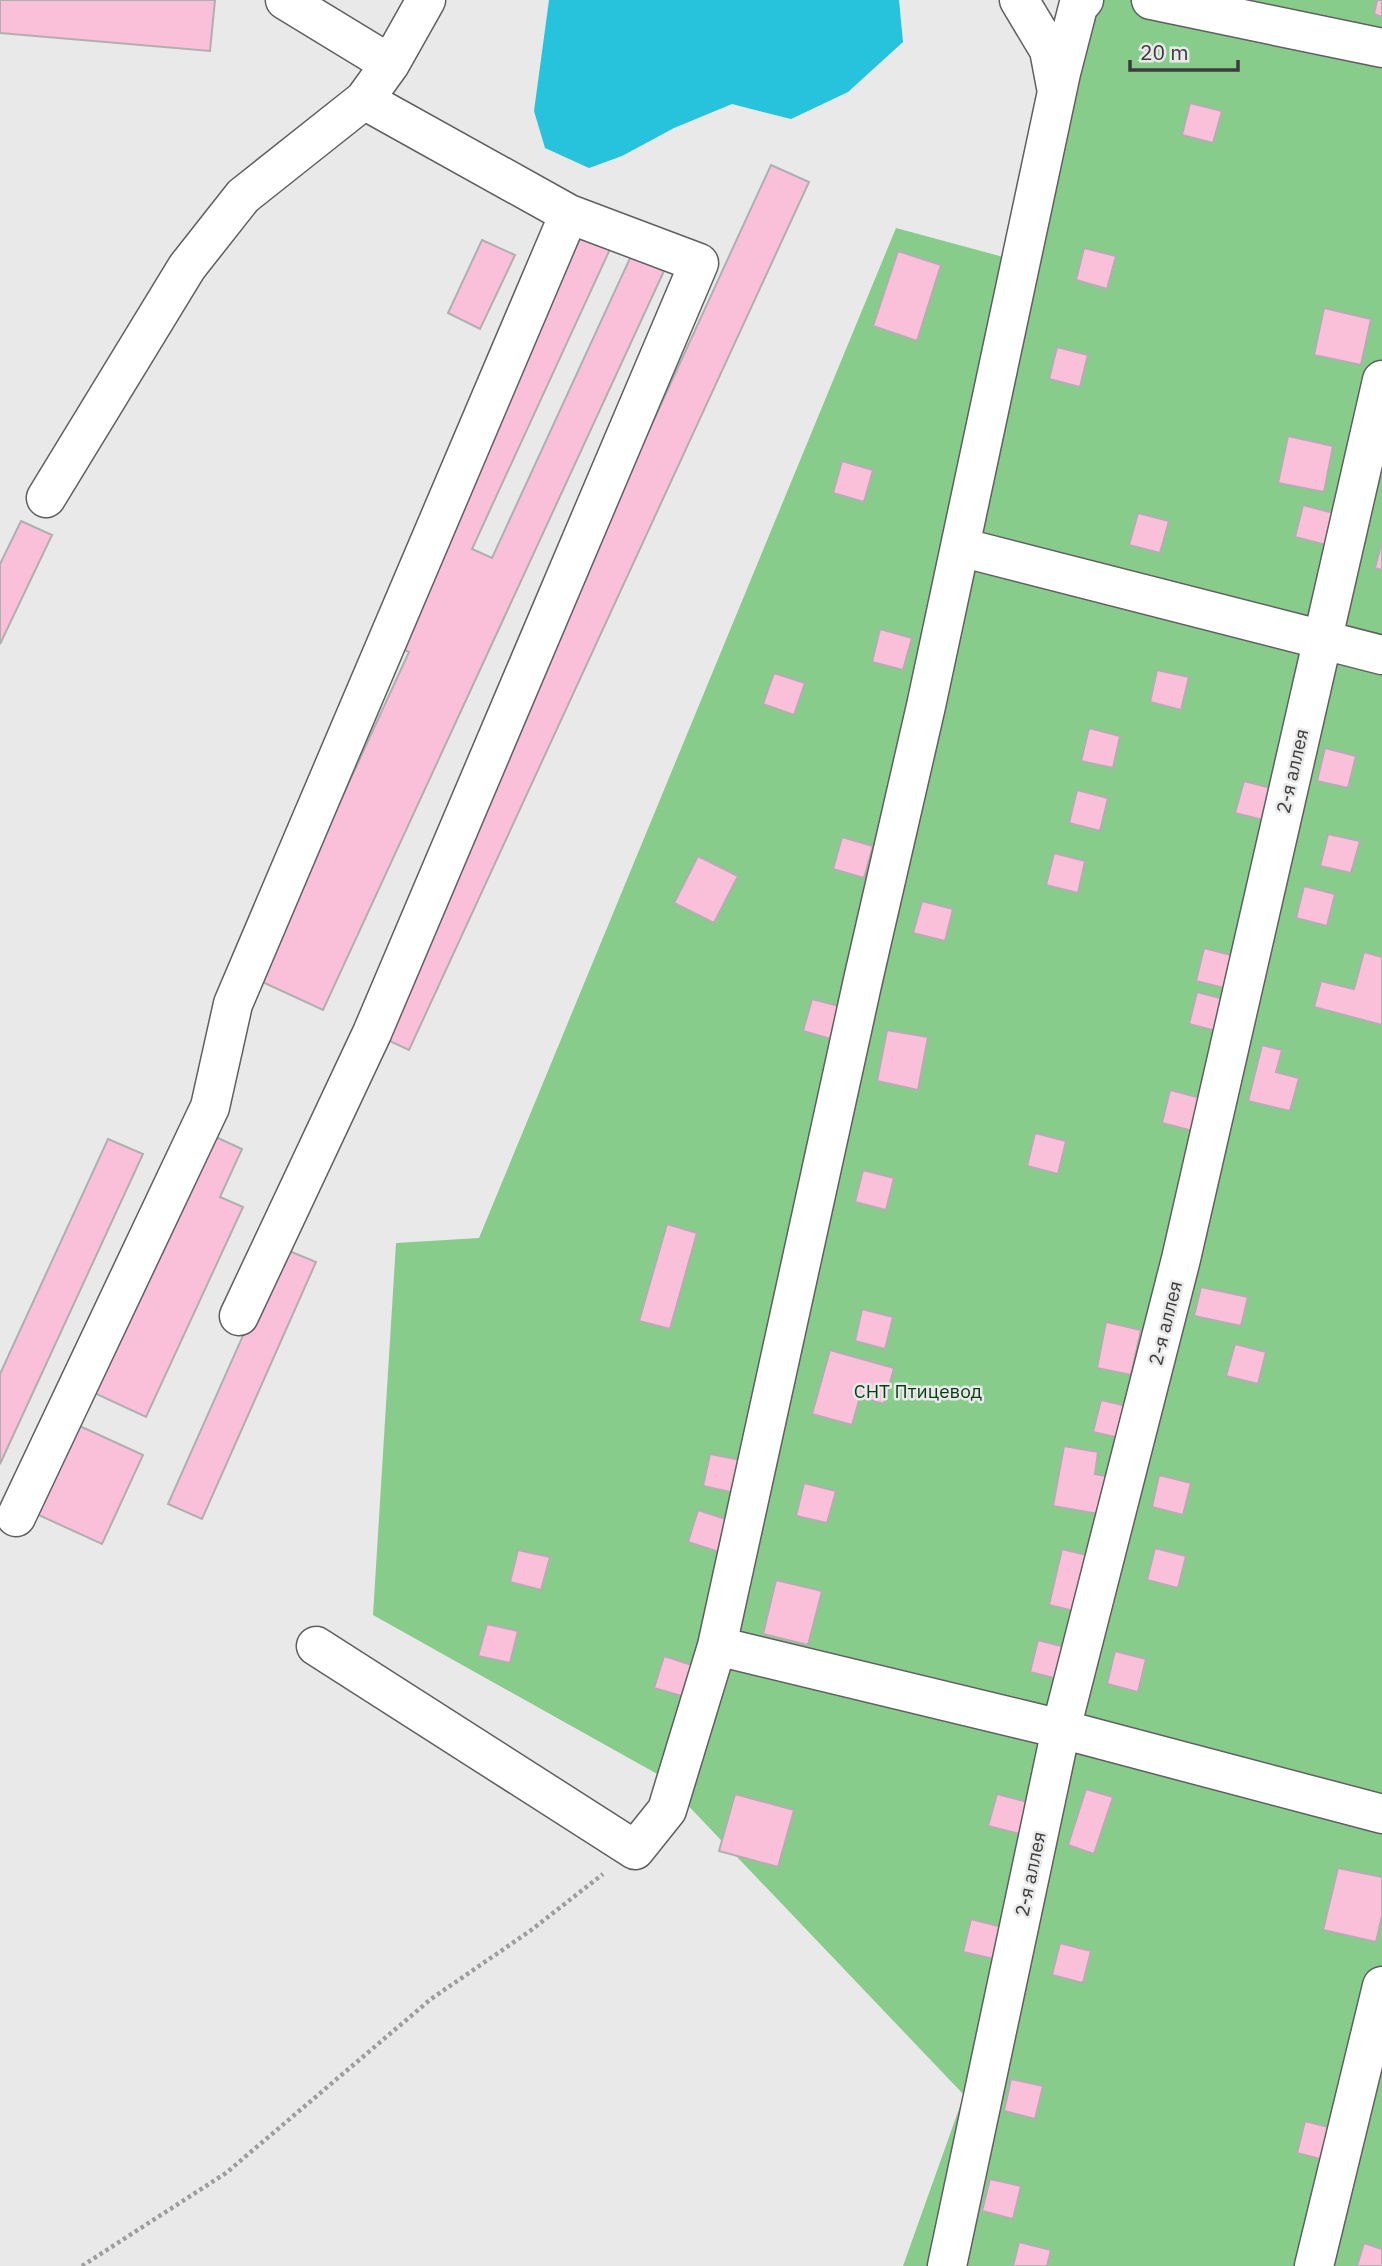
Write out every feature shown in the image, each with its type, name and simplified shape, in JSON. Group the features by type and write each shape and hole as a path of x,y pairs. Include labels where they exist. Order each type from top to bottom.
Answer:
{"street":[{"path":"285,0 390,64"},
{"path":"46,498 187,267 243,196 364,100 390,64 426,0"},
{"path":"1019,0 1049,50 1057,95"},
{"path":"316,1646 635,1850 667,1810 717,1646 1057,95 1078,7 1084,0"},
{"path":"1151,0 1382,48"},
{"path":"239,1317 372,1033 699,263 569,214 364,100"},
{"path":"16,1517 210,1107 233,1004 569,214"},
{"name":"2-я аллея","path":"947,2266 1061,1729 1181,1259 1382,380"},
{"path":"960,547 1382,655"},
{"path":"717,1646 1061,1729 1382,1814"},
{"path":"1314,2266 1382,1986"}],"path":[{"path":"82,2266 226,2173 431,1999 530,1931 635,1850"}],"green space":[{"name":"СНТ Птицевод","path":"1072,0 1382,0 1382,2266 903,2266 964,2095 659,1775 373,1615 396,1243 479,1238 896,228 1007,258"}],"water":[{"path":"549,0 899,0 903,42 848,92 791,119 732,104 674,128 622,156 589,168 545,148 534,111"}],"building":[{"path":"0,0 215,0 210,51 0,33"},
{"path":"1377,0 1382,0 1382,17 1374,14"},
{"path":"1190,103 1222,111 1213,143 1182,135"},
{"path":"771,165 809,182 409,1050 372,1033"},
{"path":"582,234 611,247 472,549 492,558 631,256 664,271 323,1010 258,980 409,652 392,644"},
{"path":"482,240 515,255 480,329 448,313"},
{"path":"1084,248 1116,256 1107,289 1076,280"},
{"path":"898,251 941,265 917,341 873,326"},
{"path":"1324,308 1371,319 1361,365 1314,355"},
{"path":"1057,347 1088,355 1080,387 1049,379"},
{"path":"1288,436 1333,446 1324,492 1278,483"},
{"path":"842,461 873,470 864,502 833,493"},
{"path":"1303,505 1334,513 1326,545 1295,537"},
{"path":"1138,513 1169,521 1160,553 1129,545"},
{"path":"21,521 52,535 0,644 0,564"},
{"path":"1382,541 1382,570 1375,568"},
{"path":"880,629 912,638 903,670 872,662"},
{"path":"1157,670 1189,677 1181,710 1150,702"},
{"path":"774,673 805,683 794,715 763,704"},
{"path":"1089,728 1120,736 1113,768 1081,761"},
{"path":"1325,748 1356,756 1348,788 1317,781"},
{"path":"1244,781 1275,789 1267,821 1235,813"},
{"path":"1077,790 1108,798 1100,831 1069,823"},
{"path":"1328,834 1360,841 1351,873 1320,866"},
{"path":"842,837 873,846 864,878 833,869"},
{"path":"1054,853 1085,861 1078,893 1046,885"},
{"path":"698,856 738,876 714,923 674,903"},
{"path":"1304,886 1335,894 1327,926 1296,918"},
{"path":"922,901 953,909 945,941 913,933"},
{"path":"1204,948 1235,956 1228,989 1196,981"},
{"path":"1364,952 1382,957 1382,1025 1314,1007 1321,981 1354,989"},
{"path":"1197,992 1228,1000 1220,1032 1189,1024"},
{"path":"812,999 843,1007 834,1040 803,1031"},
{"path":"887,1030 928,1037 918,1090 877,1081"},
{"path":"1262,1045 1282,1050 1276,1072 1299,1078 1290,1111 1248,1101"},
{"path":"1170,1090 1201,1098 1193,1131 1162,1123"},
{"path":"207,1133 242,1149 220,1197 243,1207 146,1417 88,1390"},
{"path":"1035,1133 1066,1141 1058,1174 1027,1166"},
{"path":"108,1139 143,1154 0,1464 0,1374"},
{"path":"863,1170 894,1178 886,1210 855,1202"},
{"path":"667,1224 697,1233 670,1329 639,1321"},
{"path":"282,1248 316,1262 202,1519 168,1504"},
{"path":"1201,1287 1248,1297 1241,1326 1194,1316"},
{"path":"862,1309 893,1317 885,1349 855,1341"},
{"path":"1106,1322 1141,1330 1131,1375 1097,1368"},
{"path":"1235,1344 1266,1352 1258,1384 1226,1376"},
{"path":"830,1350 894,1368 884,1404 860,1397 852,1425 812,1414"},
{"path":"1101,1400 1132,1407 1124,1439 1093,1432"},
{"path":"71,1422 143,1455 102,1544 30,1511"},
{"path":"1064,1446 1098,1452 1095,1474 1111,1477 1104,1515 1053,1506"},
{"path":"710,1454 741,1460 735,1493 703,1486"},
{"path":"1159,1475 1191,1483 1183,1515 1152,1507"},
{"path":"804,1483 836,1491 827,1523 796,1516"},
{"path":"698,1510 729,1520 719,1552 688,1542"},
{"path":"1155,1548 1186,1556 1178,1588 1147,1580"},
{"path":"1062,1549 1091,1556 1078,1612 1049,1605"},
{"path":"518,1550 550,1557 541,1590 510,1582"},
{"path":"776,1580 822,1591 808,1645 763,1634"},
{"path":"487,1624 518,1631 510,1663 478,1656"},
{"path":"1038,1640 1069,1648 1061,1680 1030,1672"},
{"path":"1115,1651 1146,1659 1138,1692 1107,1684"},
{"path":"664,1656 695,1666 685,1697 654,1688"},
{"path":"1086,1789 1113,1797 1094,1854 1068,1845"},
{"path":"735,1794 794,1810 778,1867 719,1851"},
{"path":"997,1794 1028,1802 1020,1834 988,1826"},
{"path":"1338,1868 1382,1877 1382,1916 1376,1942 1323,1930"},
{"path":"971,1919 1002,1927 994,1959 963,1952"},
{"path":"1060,1943 1091,1951 1083,1983 1052,1975"},
{"path":"1011,2079 1043,2086 1035,2119 1004,2111"},
{"path":"1305,2121 1336,2129 1328,2161 1297,2153"},
{"path":"990,2179 1021,2186 1013,2219 982,2211"},
{"path":"1019,2242 1051,2250 1047,2266 1013,2266"},
{"path":"1364,2243 1382,2249 1382,2266 1357,2266"}]}
